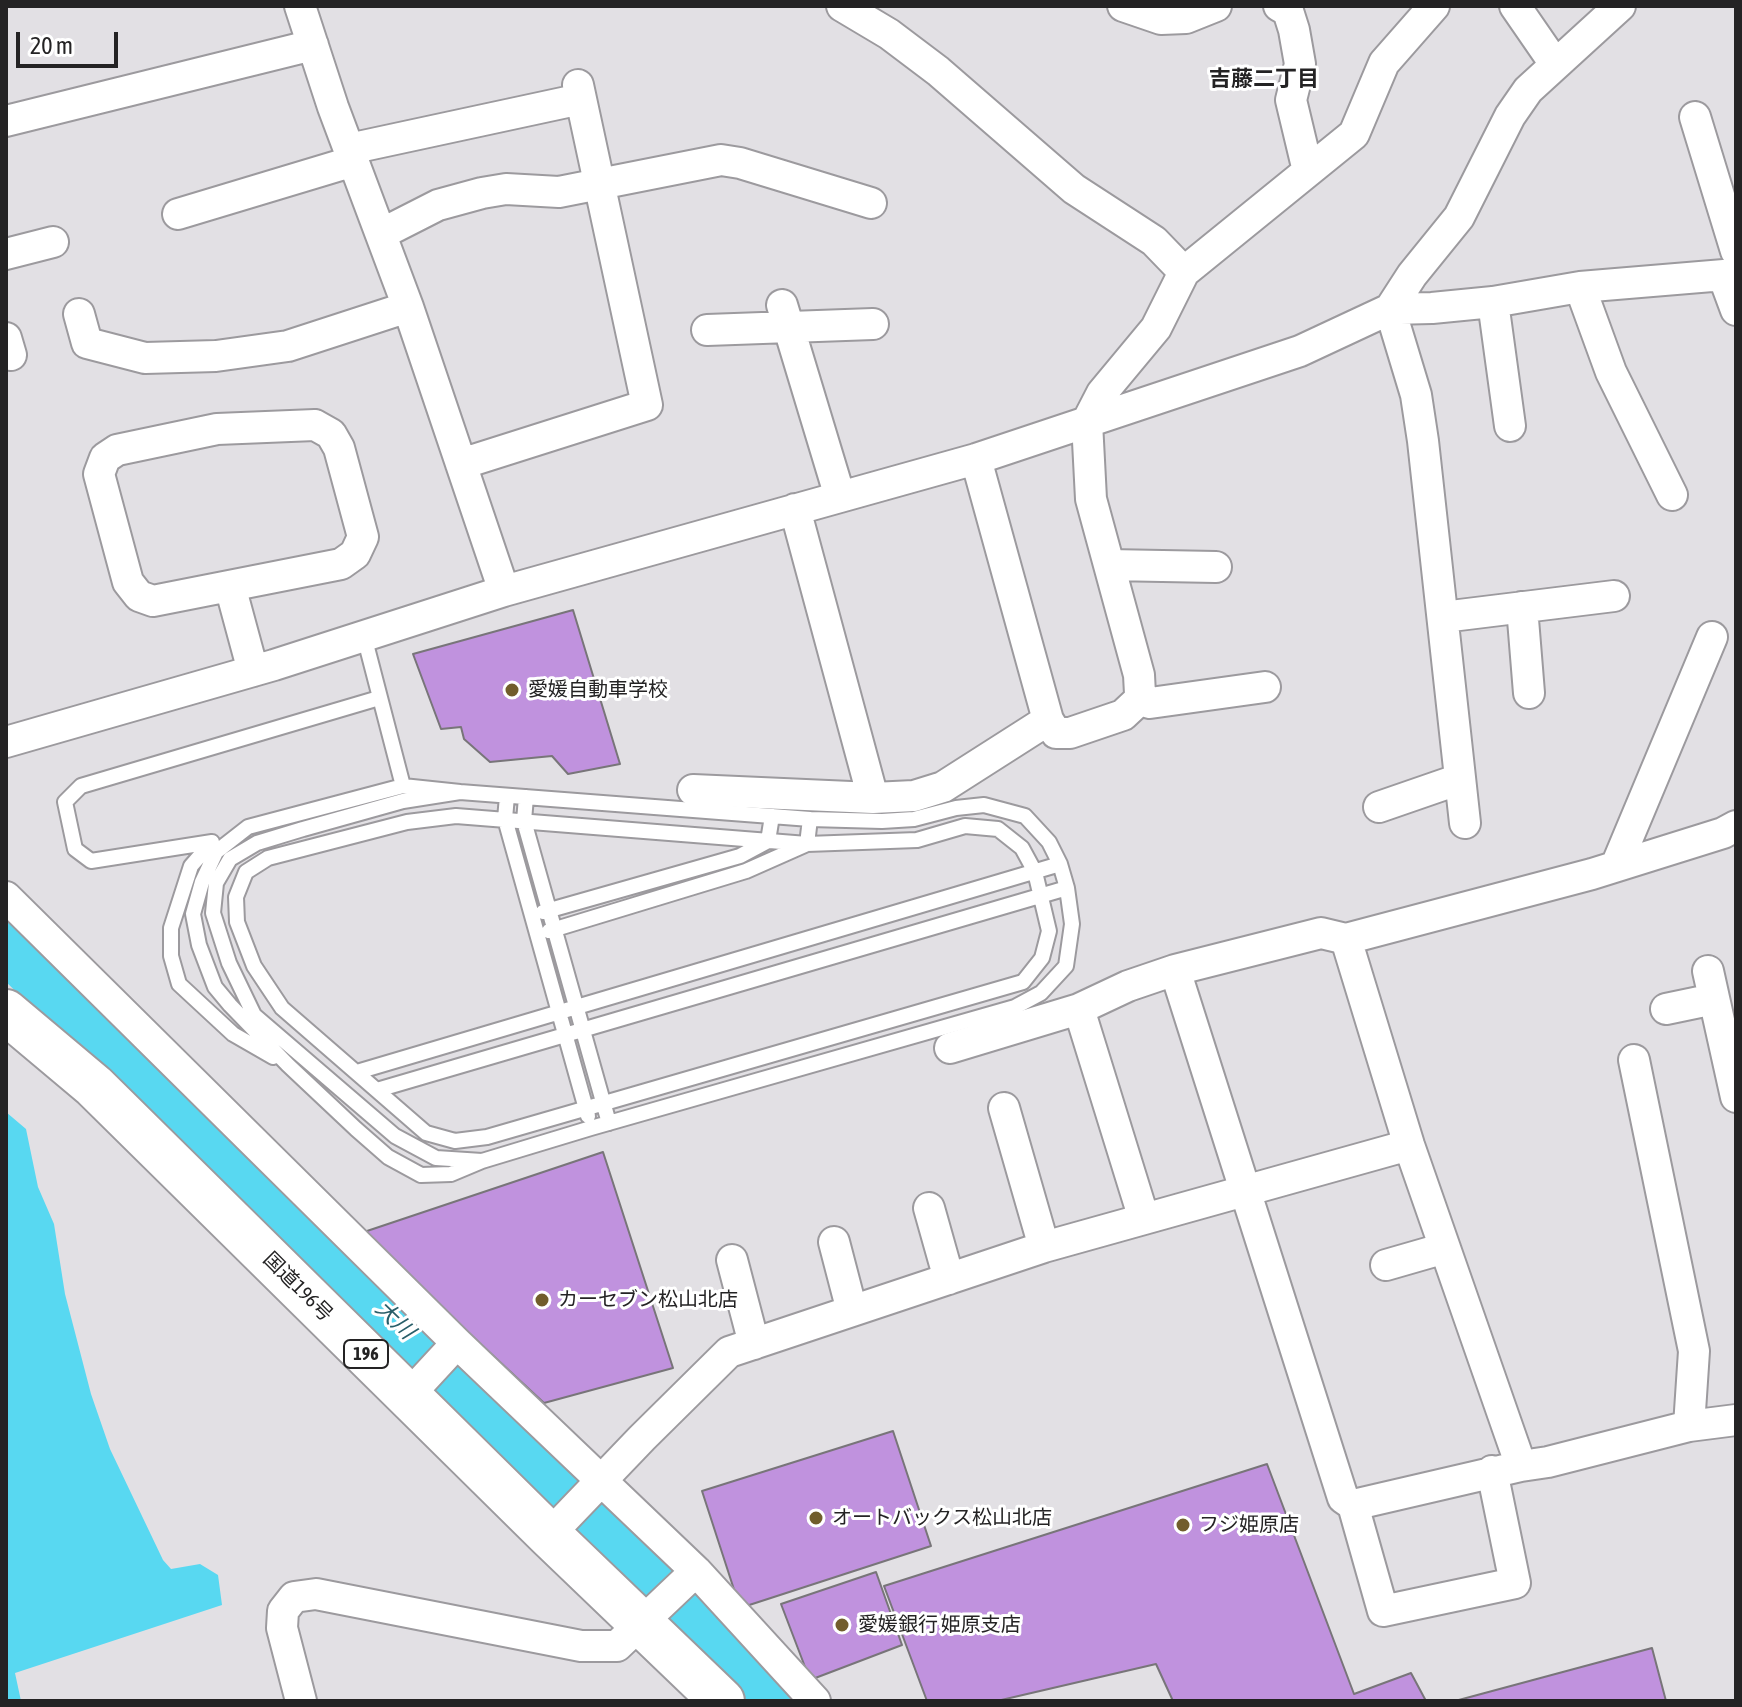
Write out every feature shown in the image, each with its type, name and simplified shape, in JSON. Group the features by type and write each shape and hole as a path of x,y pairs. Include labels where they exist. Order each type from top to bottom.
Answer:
{"highway":[{"name":"国道196号","path":"6,1012 94,1086 416,1387 651,1616 711,1698"}],"street":[{"path":"300,6 408,307 504,591"},
{"path":"842,6 889,34 938,71 1074,189 1154,241 1184,272"},
{"path":"1123,6 1161,19 1186,18 1216,6"},
{"path":"1279,6 1288,11 1300,64 1291,100 1308,171"},
{"path":"976,459 1048,720 1056,733 1070,733 1123,715 1139,700 1139,675 1091,499 1087,422 1102,393 1156,328 1184,272 1354,134 1384,63 1434,6"},
{"path":"1515,6 1555,64"},
{"path":"1465,823 1416,395 1390,309 1412,275 1459,217 1510,116 1528,90 1620,6"},
{"path":"6,121 313,45"},
{"path":"178,214 351,155 580,92 647,405 461,464"},
{"path":"1695,117 1732,267 1736,310"},
{"path":"381,234 438,205 482,193 506,189 559,192 721,160 842,179 871,203"},
{"path":"6,254 53,242"},
{"path":"6,742 253,671 504,591 976,459 1300,351 1390,309 1493,302 1732,267"},
{"path":"1580,287 1611,372 1672,495"},
{"path":"1493,302 1510,426"},
{"path":"79,314 87,343 145,358 216,356 288,346 408,307"},
{"path":"786,316 840,497"},
{"path":"707,330 786,316 873,324"},
{"path":"315,425 331,434 339,448 363,537 355,554 341,564 230,586 153,601 139,596 128,582 99,474 105,458 117,450 217,429 315,425"},
{"path":"795,509 873,798"},
{"path":"1109,565 1216,567"},
{"path":"230,586 253,671"},
{"path":"1443,617 1614,596"},
{"path":"1522,607 1529,693"},
{"path":"1616,866 1712,637"},
{"path":"1139,700 1150,703 1265,687"},
{"path":"693,790 873,798 914,796 943,787 1048,720"},
{"path":"1379,807 1460,779"},
{"path":"950,1048 1079,1009 1128,986 1175,970 1321,933 1346,939 1616,866 1736,826"},
{"path":"6,897 454,1346 692,1575 815,1701"},
{"path":"1175,970 1343,1498 1353,1505 1383,1611 1515,1583 1507,1469 1445,1248 1409,1145 1346,939"},
{"path":"1666,1009 1711,985 1736,1097"},
{"path":"1079,1009 1144,1219"},
{"path":"1634,1060 1694,1351 1689,1426"},
{"path":"1004,1108 1044,1247"},
{"path":"558,1526 729,1352 1044,1247 1409,1145"},
{"path":"929,1208 949,1279"},
{"path":"834,1242 852,1311"},
{"path":"1386,1265 1445,1248"},
{"path":"732,1260 754,1344"},
{"path":"416,1387 454,1346"},
{"path":"1353,1505 1548,1462 1689,1426 1736,1420"},
{"path":"301,1701 282,1628 283,1611 294,1597 316,1594 581,1646 617,1646 692,1575"}],"lane":[{"path":"364,636 403,786"},
{"path":"248,827 216,852 202,882 193,914 199,945 215,987 288,1065 388,1157 421,1175 451,1174 482,1161 591,1128 1015,1007 1041,993 1066,966 1072,924 1067,888 1049,842 1025,816 984,805 956,808 914,819 810,819 403,786 248,827 212,842 91,861 75,849 65,802 81,786 379,698"},
{"path":"460,792 403,801 257,843 230,859 216,883 213,913 229,963 254,1015 395,1136 436,1158 482,1161"},
{"path":"507,796 505,819 591,1128"},
{"path":"526,797 524,821 609,1123"},
{"path":"456,816 505,819 807,844 917,840 965,826 998,829 1022,848 1035,872 1049,931 1042,958 1023,982 487,1137 455,1141 426,1133 282,1008 254,966 237,922 236,897 246,872 268,858 407,822 456,816"},
{"path":"768,841 772,816"},
{"path":"807,844 810,819"},
{"path":"531,915 740,856 768,841"},
{"path":"212,842 191,866 171,928 171,956 179,984 233,1034 288,1065"},
{"path":"537,934 746,871 807,844"},
{"path":"357,1072 1060,864"},
{"path":"377,1090 1067,888"}],"water":[{"path":"6,1112 26,1129 38,1187 54,1224 65,1294 91,1394 110,1449 163,1560 171,1569 200,1564 218,1575 222,1605 15,1673 21,1701 6,1701"}],"building":[{"name":"愛媛自動車学校","path":"573,610 620,764 568,774 552,756 490,762 464,739 461,727 441,729 413,654"},
{"name":"カーセブン松山北店","path":"603,1152 673,1368 544,1403 361,1233"},
{"name":"オートバックス松山北店","path":"893,1431 931,1546 740,1608 702,1491"},
{"name":"フジ姫原店","path":"1267,1464 1354,1694 1411,1673 1426,1701 1173,1701 1156,1664 997,1701 927,1701 884,1586"},
{"name":"愛媛銀行 姫原支店","path":"876,1572 902,1645 810,1680 781,1604"},
{"path":"1652,1648 1666,1701 1455,1701"}],"waterway":[{"name":"大川","path":"6,940 783,1701"}],"place":[{"name":"愛媛自動車学校","path":"512,690"},
{"name":"カーセブン松山北店","path":"542,1300"},
{"name":"オートバックス松山北店","path":"816,1518"},
{"name":"フジ姫原店","path":"1183,1525"},
{"name":"愛媛銀行 姫原支店","path":"842,1625"}],"district":[{"name":"吉藤二丁目","path":"1264,79"}]}
